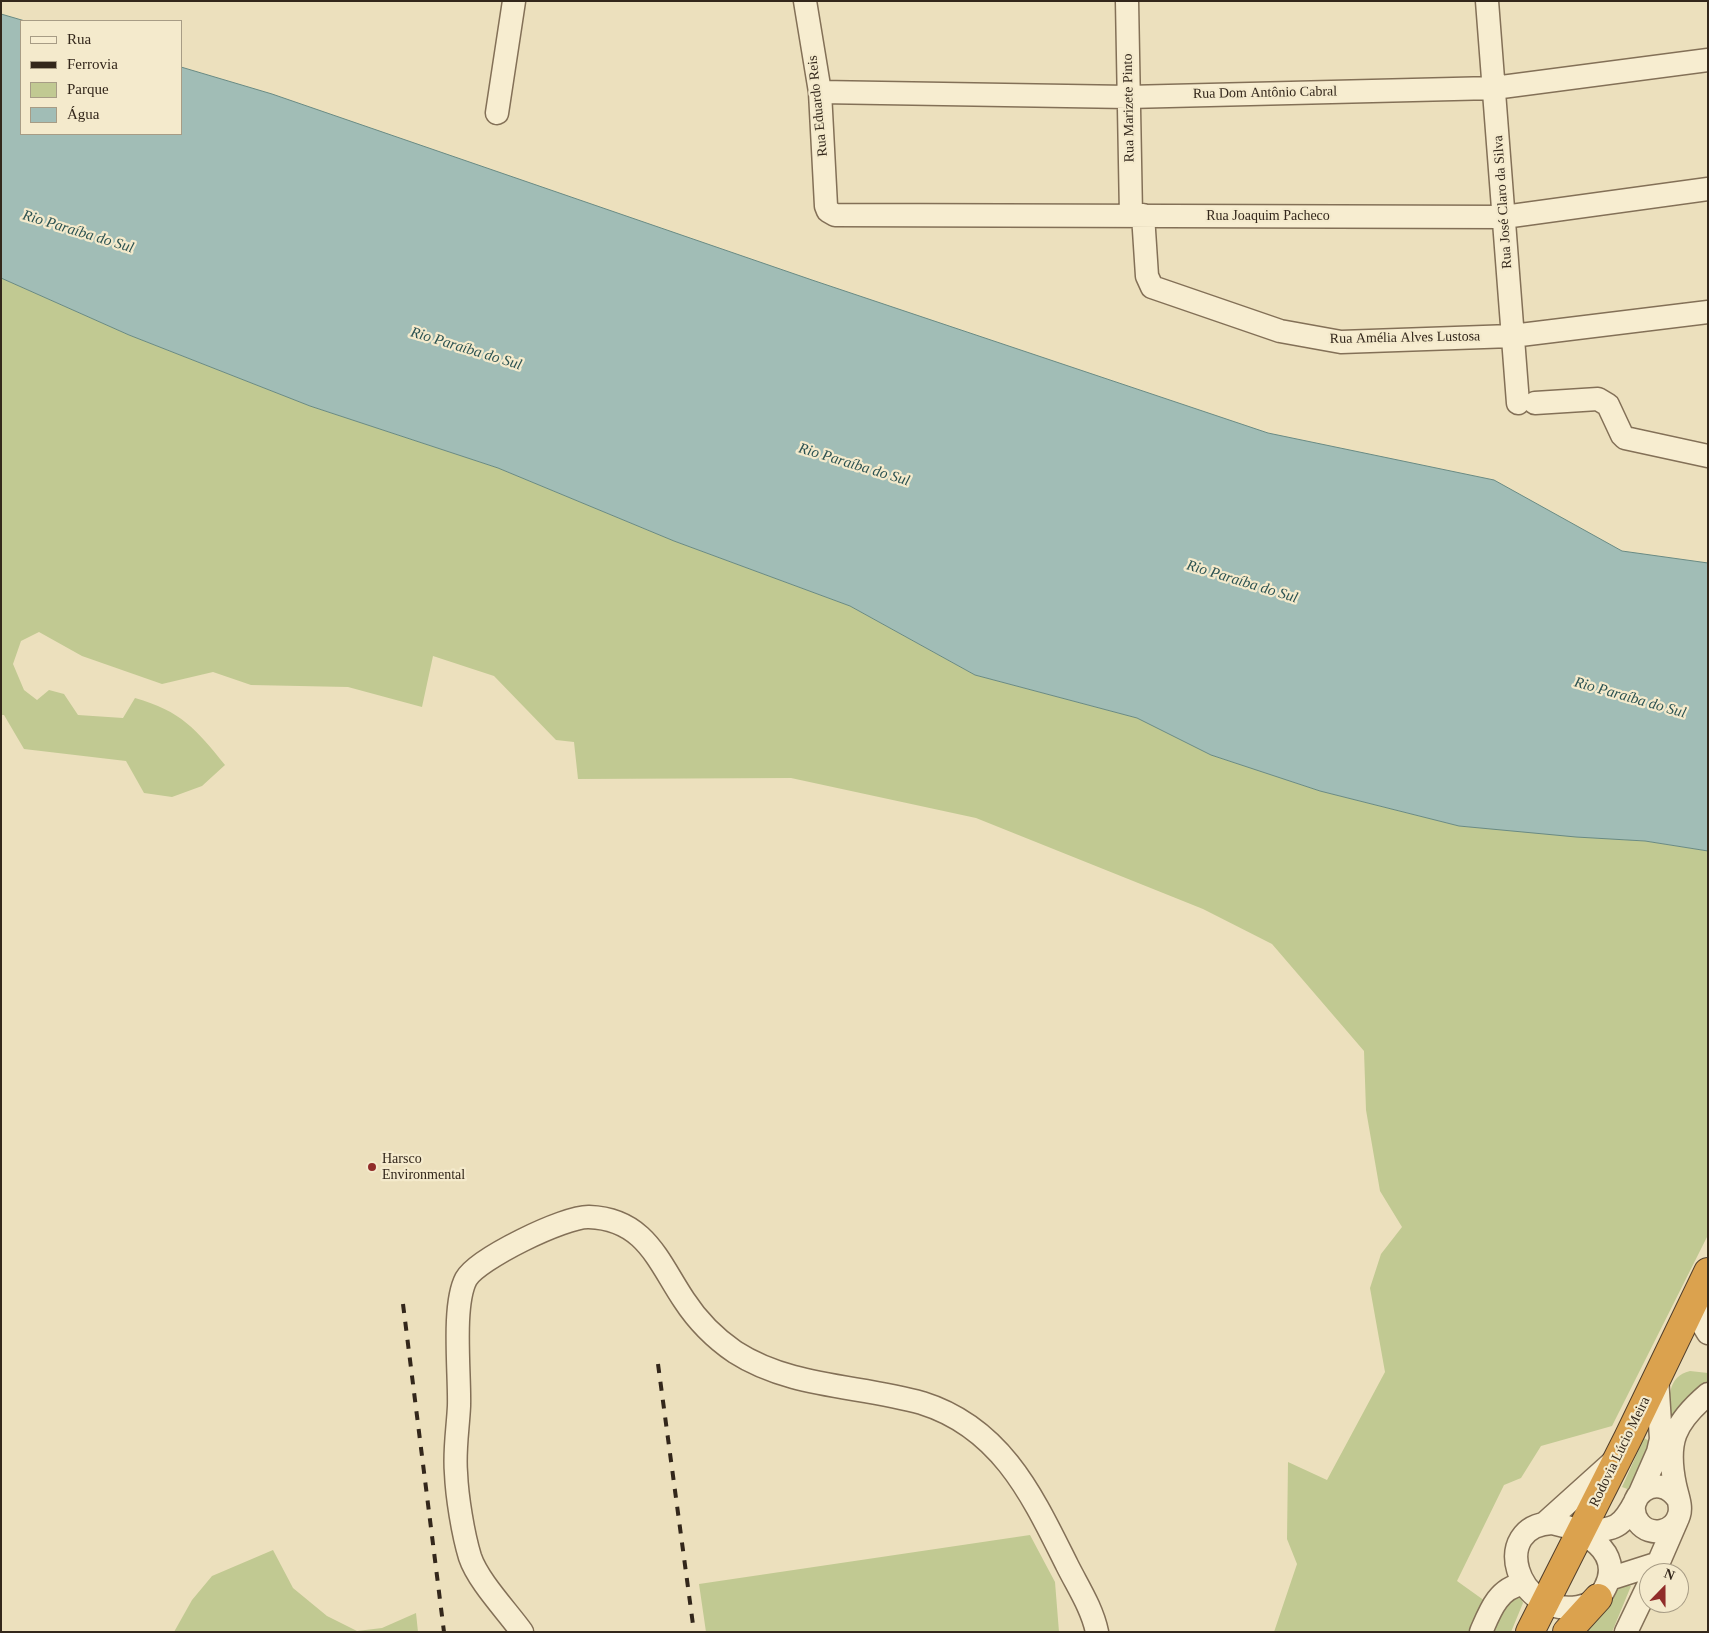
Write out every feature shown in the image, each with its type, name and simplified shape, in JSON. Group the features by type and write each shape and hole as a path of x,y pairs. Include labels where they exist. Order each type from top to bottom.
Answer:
{"highway":[{"name":"Rodovia Lúcio Meira","path":"1530,1632 1708,1272"},
{"path":"1567,1632 1604,1588"}],"street":[{"path":"497,113 514,1"},
{"name":"Rua Eduardo Reis","path":"804,1 820,92 828,211"},
{"name":"Rua Marizete Pinto","path":"1127,1 1128,97 1137,215"},
{"name":"Rua José Claro da Silva","path":"1488,1 1512,336 1527,403 1598,399 1608,406 1625,438 1708,456"},
{"name":"Rua Dom Antônio Cabral","path":"820,92 1128,97 1494,88 1708,60"},
{"name":"Rua Joaquim Pacheco","path":"828,211 835,215 1504,217 1708,189"},
{"name":"Rua Amélia Alves Lustosa","path":"1137,215 1147,276 1152,287 1280,331 1340,342 1512,336 1708,312"},
{"path":"522,1632 480,1575 470,1557 456,1470 460,1301 467,1278 481,1264 562,1222 588,1217 614,1222 638,1234 655,1251 686,1303 700,1320 733,1350 749,1360 764,1368 804,1380 901,1398 939,1409 958,1420 990,1444 1011,1464 1029,1490 1087,1604 1097,1632"},
{"path":"1694,1297 1700,1320 1708,1333"},
{"path":"1580,1532 1607,1529 1620,1525 1626,1519 1638,1497 1658,1452 1661,1439 1657,1377"},
{"path":"1658,1563 1678,1510 1670,1456 1673,1442 1680,1426 1708,1394"},
{"path":"1618,1457 1544,1524 1528,1531 1519,1546 1516,1566 1523,1584 1546,1601 1569,1608 1590,1604 1604,1588 1639,1575"},
{"path":"1661,1486 1674,1493 1678,1510 1666,1530 1651,1531 1645,1528 1636,1515 1638,1497 1646,1488 1661,1486"},
{"path":"1544,1524 1560,1525 1580,1532 1597,1543 1608,1558 1604,1588"},
{"path":"1481,1632 1498,1599 1507,1589 1523,1584"},
{"path":"1626,1632 1639,1605"}],"green space":[{"path":"1,278 129,335 310,406 498,468 674,541 850,606 975,675 1137,718 1211,755 1320,791 1459,826 1645,841 1708,851 1708,1235 1612,1426 1541,1446 1521,1478 1504,1485 1457,1581 1485,1601 1470,1632 1274,1632 1297,1564 1287,1539 1288,1462 1327,1480 1385,1372 1370,1288 1381,1254 1402,1227 1380,1191 1366,1110 1364,1051 1272,944 1203,909 976,818 791,778 578,779 574,742 556,740 494,676 433,656 422,707 348,687 251,685 213,672 162,684 82,656 39,632 21,641 13,664 24,690 37,700 49,690 64,694 78,715 123,718 135,698 151,703 176,715 196,731 225,765 202,786 172,797 144,793 126,761 24,749 4,715 1,715"},
{"path":"1690,1371 1708,1373 1708,1384 1671,1420 1669,1405 1673,1383 1682,1374"},
{"path":"1644,1438 1651,1442 1630,1490 1622,1487"},
{"path":"1030,1535 1055,1582 1059,1632 706,1632 699,1584"},
{"path":"273,1550 293,1588 327,1616 357,1631 382,1628 416,1613 418,1632 174,1632 192,1600 212,1576"},
{"path":"1620,1581 1631,1586 1612,1632 1583,1632"},
{"path":"1520,1595 1523,1603 1511,1632 1493,1632 1505,1606"}],"water":[{"name":"Rio Paraíba do Sul","path":"1,14 22,20 20,20 20,135 182,135 182,67 272,94 812,280 1268,433 1494,480 1622,551 1708,563 1708,851 1645,841 1576,837 1459,826 1320,791 1211,755 1137,718 975,675 850,606 674,541 498,468 310,406 129,335 1,278"}],"railway":[{"path":"403,1304 444,1632"},
{"path":"658,1364 694,1632"}],"place":[{"name":"Harsco Environmental","path":"372,1167"}]}
